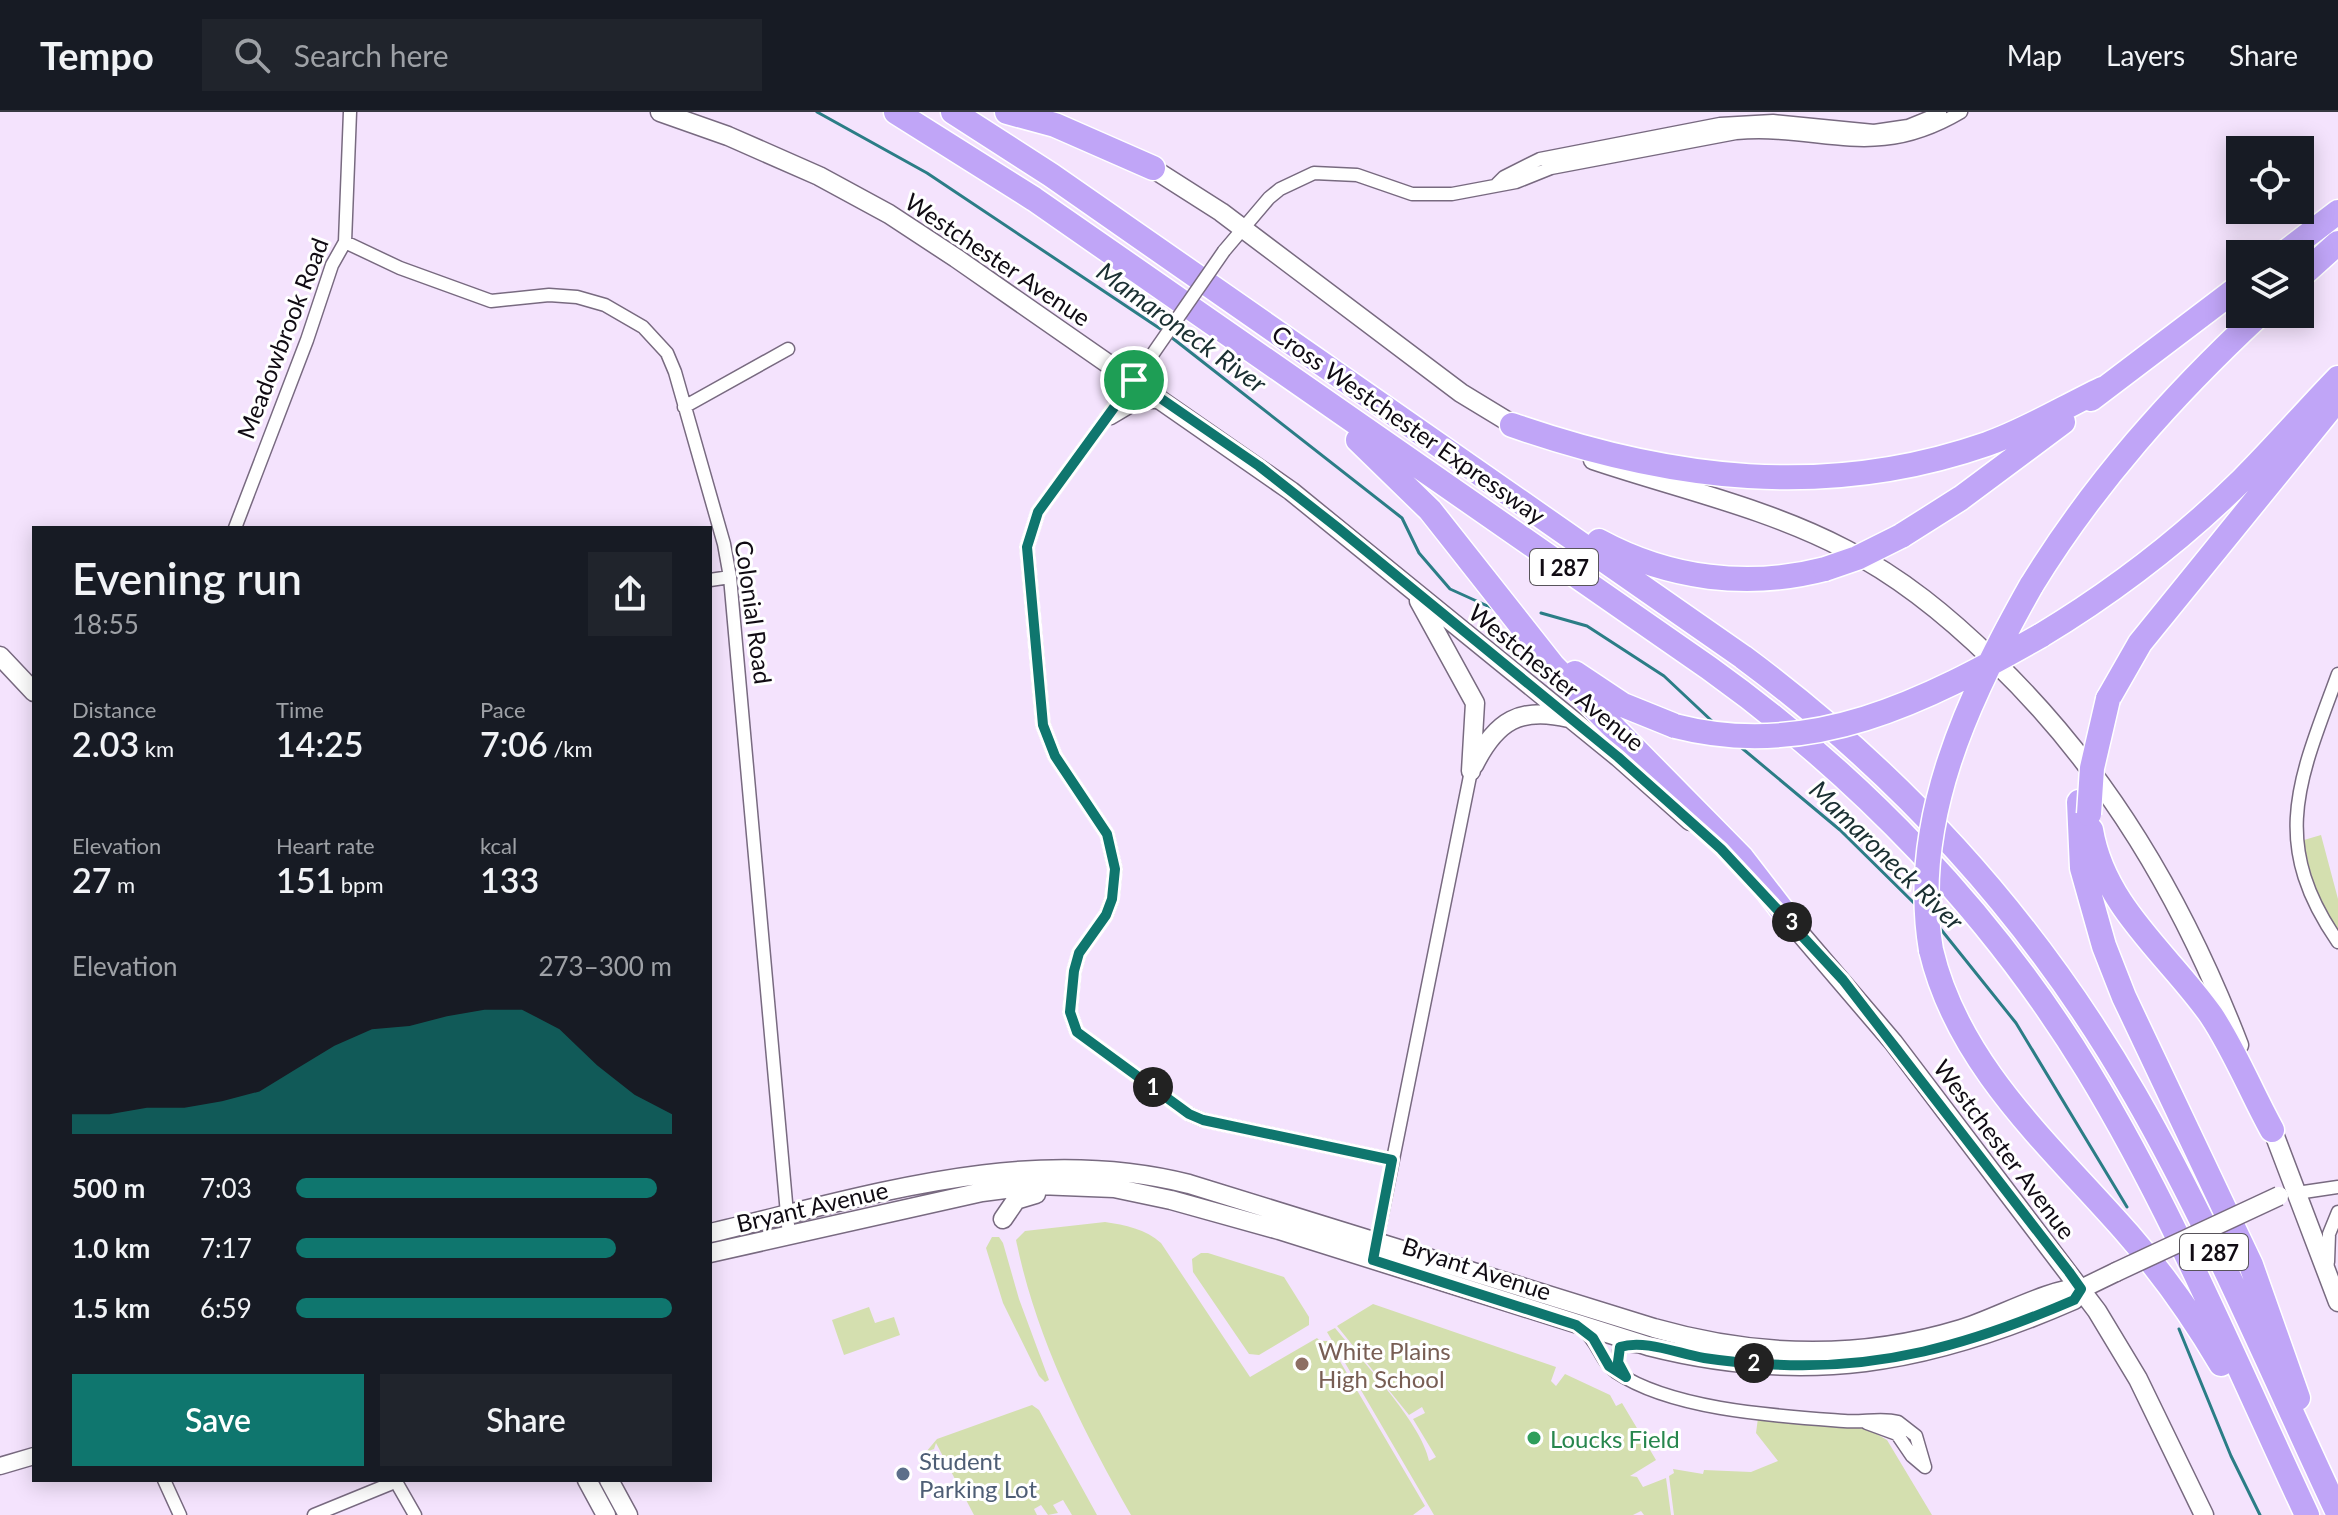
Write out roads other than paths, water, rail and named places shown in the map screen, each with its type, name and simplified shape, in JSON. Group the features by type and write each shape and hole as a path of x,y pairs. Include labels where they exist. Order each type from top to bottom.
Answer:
{"highway":[{"name":"Cross Westchester Expressway","path":"896,112 1034,199 1743,693 1839,772 1931,863 2031,986 2115,1118 2161,1205 2305,1510"},
{"name":"Cross Westchester Expressway","path":"953,112 1051,175 1710,633 1805,705 1907,797 2000,898 2073,996 2140,1103 2181,1181 2335,1506"},
{"path":"1007,112 1055,125 1153,168"},
{"path":"2301,240 2338,212"},
{"path":"2314,264 2338,243"},
{"path":"1485,477 1613,549 1669,569 1699,576 1745,579 1779,578 1825,569 1857,558 1901,536 1961,498 2226,296"},
{"path":"2245,328 2197,374 2132,444 2083,507 2031,586 1978,690 1937,805 1929,837 1924,884 1931,950 1948,1005 1981,1062 2027,1122 2127,1233 2177,1296 2214,1352 2305,1510"},
{"path":"1259,355 1398,476 1537,637 1573,672 1623,705 1675,726 1710,735 1748,738 1789,737 1826,731 1938,689 2040,636 2108,592 2197,522 2242,480 2338,378"},
{"path":"1512,425 1590,451 1666,468 1744,477 1823,477 1886,469 1961,452 2026,428 2102,389"},
{"path":"2335,1506 2251,1265 2124,997 2104,946 2082,868 2084,808 2108,699 2140,643 2338,399"},
{"path":"1484,575 1553,666 1742,858 1789,919"},
{"path":"2084,808 2097,855 2111,889 2210,1014 2272,1130"}],"main road":[{"name":"Westchester Avenue","path":"660,112 786,160 874,205 1134,380 1291,491 1691,821 1789,919 1880,1026 2053,1251 2138,1379 2204,1515"},
{"path":"1053,112 1153,168 1242,228 1461,393 1512,425 1565,450 1824,538 1893,577 1972,640 2028,695 2080,756 2154,863 2209,970 2272,1130 2288,1194 2338,1302"},
{"path":"1402,580 1429,617 1473,697 1476,715 1471,771"},
{"path":"0,656 32,690"},
{"path":"1471,771 1491,735 1511,720 1536,714 1571,719"},
{"name":"Bryant Avenue","path":"712,1233 977,1173 1072,1168 1152,1175 1576,1325 1648,1346 1707,1358 1818,1366 1899,1358 1996,1333 2074,1300 2081,1289 2288,1194"},
{"name":"Bryant Avenue","path":"712,1253 982,1192 1019,1187 1114,1188 1374,1251 1693,1339 1769,1351 1848,1350 1921,1340 1985,1322 2068,1287 2081,1289"},
{"path":"1003,1219 1016,1200 1031,1194 1087,1194 1153,1204 1185,1203"},
{"path":"2049,1295 2056,1274 2053,1251"},
{"path":"588,1482 606,1515"},
{"path":"610,1482 628,1515"}],"street":[{"name":"Meadowbrook Road","path":"236,526 307,340 332,265 345,242 350,112"},
{"path":"1495,186 1504,177 1540,159 1720,124 1773,121 1874,131 1908,126 1943,112"},
{"path":"1392,1160 1203,1120 1189,1114 1077,1032 1071,1021 1074,971 1079,953 1106,915 1112,899 1115,869 1107,834 1055,756 1043,725 1027,547 1038,512 1258,208 1280,189 1314,173 1357,175 1412,194 1452,194 1495,186 1551,168 1736,133 1879,141 1922,131 1961,112"},
{"name":"Colonial Road","path":"345,242 400,268 491,301 549,295 577,297 605,305 643,327 657,340 675,372 724,544 730,577 789,1236"},
{"path":"684,407 788,349"},
{"path":"1105,422 1138,402 1167,403"},
{"path":"712,580 730,577"},
{"path":"2338,674 2306,762 2295,816 2302,872 2315,908 2338,942"},
{"path":"1374,1251 1471,771"},
{"name":"Bryant Avenue","path":"2288,1194 2338,1187"},
{"path":"2330,1281 2327,1245 2338,1212"},
{"path":"1576,1325 1593,1338 1609,1366 1658,1393 1754,1412 1867,1423 1897,1434 1912,1456 1925,1467 1923,1453 1911,1430 1890,1419 1867,1423"},
{"path":"1626,1377 1618,1362 1620,1347 1648,1346"},
{"path":"0,1466 32,1457"},
{"path":"165,1482 180,1515"},
{"path":"314,1515 392,1482"},
{"path":"395,1482 415,1515"}],"waterway":[{"name":"Mamaroneck River","path":"817,112 927,173 1165,332"},
{"name":"Mamaroneck River","path":"1171,337 1402,518 1419,553 1450,589 1492,608"},
{"name":"Mamaroneck River","path":"1541,613 1587,626 1664,676 1714,723"},
{"name":"Mamaroneck River","path":"1737,744 1840,830 1916,905"},
{"name":"Mamaroneck River","path":"1939,927 2016,1023 2127,1207"},
{"name":"Mamaroneck River","path":"2179,1329 2231,1456 2260,1515"}],"place":[{"name":"White Plains High School","path":"1302,1364"},
{"name":"Loucks Field","path":"1534,1438"},
{"name":"Student Parking Lot","path":"903,1474"}]}
